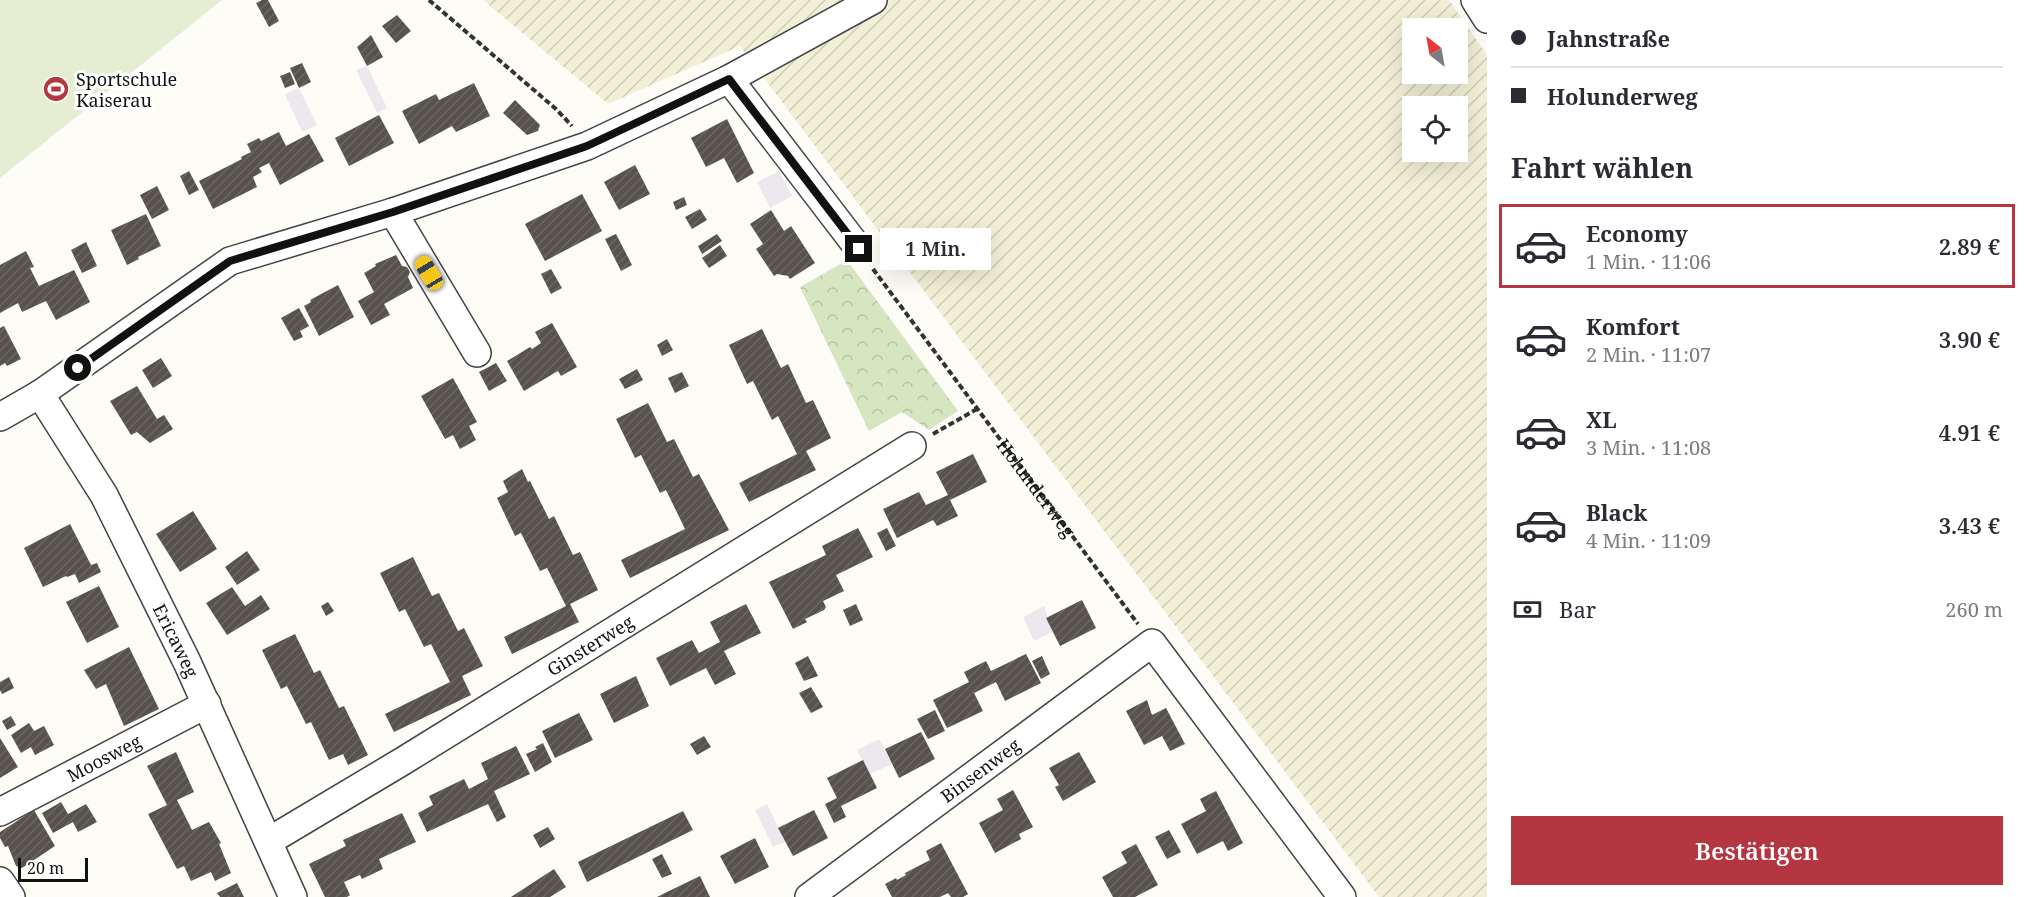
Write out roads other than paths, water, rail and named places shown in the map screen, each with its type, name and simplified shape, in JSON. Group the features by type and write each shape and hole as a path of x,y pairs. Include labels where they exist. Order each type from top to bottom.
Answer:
{"street":[{"path":"0,417 40,394 230,261 393,212 587,146 729,79 873,0"},
{"path":"1475,0 1487,19"},
{"path":"729,79 859,249"},
{"path":"393,212 477,353"},
{"name":"Ericaweg","path":"40,394 104,495 207,704 293,897"},
{"name":"Ginsterweg","path":"268,841 423,749 912,446"},
{"name":"Binsenweg","path":"809,897 1152,643 1342,897"},
{"name":"Moosweg","path":"0,812 207,704"},
{"path":"0,880 11,897"}],"place":[{"name":"Sportschule Kaiserau","path":"56,89"}]}
